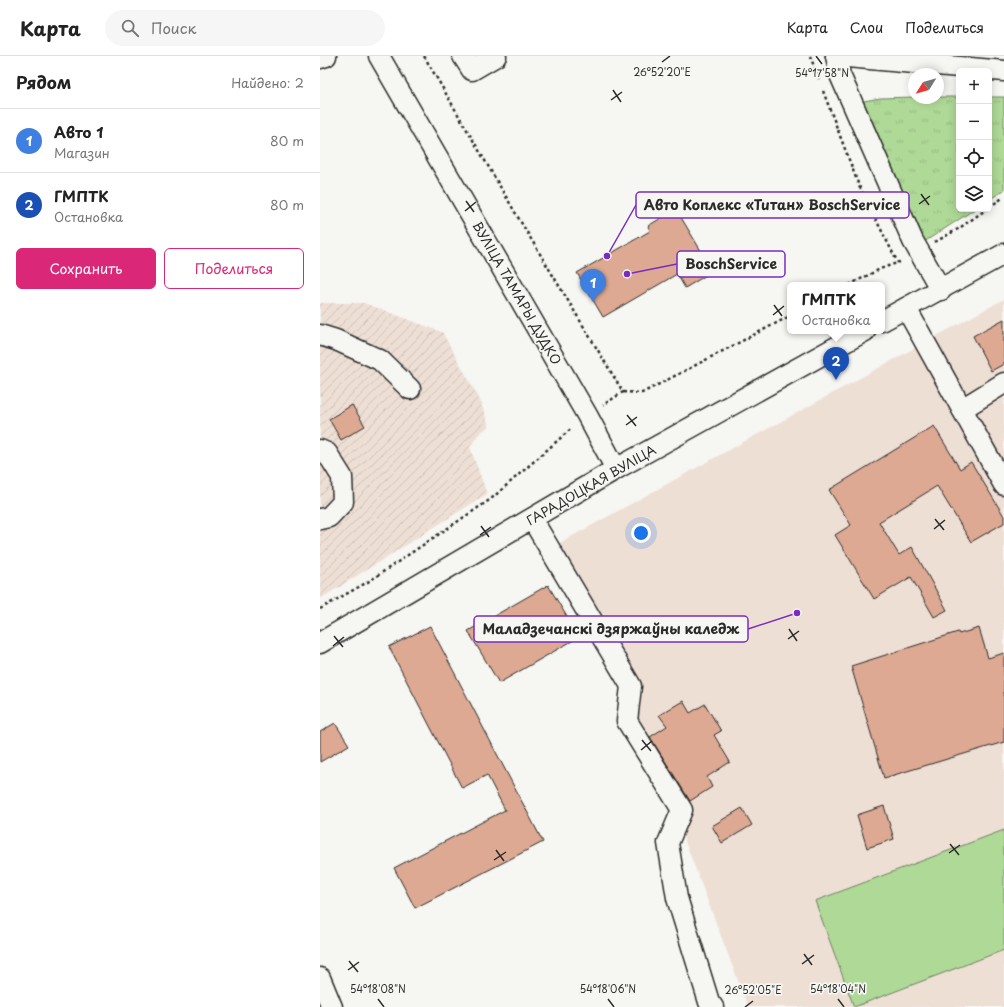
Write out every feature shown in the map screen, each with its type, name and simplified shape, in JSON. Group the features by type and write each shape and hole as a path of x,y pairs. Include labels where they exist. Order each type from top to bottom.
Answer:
{"street":[{"path":"320,58 326,56"},
{"name":"ВУЛІЦА ТАМАРЫ ДУДКО","path":"379,56 587,415 616,469"},
{"path":"463,56 472,70 496,56"},
{"path":"941,290 918,252 840,75 836,56 1004,71"},
{"path":"885,319 941,290 1004,254"},
{"path":"906,308 1004,486"},
{"name":"ГАРАДОЦКАЯ ВУЛІЦА","path":"320,643 616,469 860,334"},
{"path":"320,335 336,340 380,360 410,389"},
{"path":"962,409 1004,383"},
{"path":"320,450 327,453 342,477 342,502 329,517 320,519"},
{"path":"532,519 631,686 627,721 682,810 668,843 677,898 710,1002 714,1007"},
{"path":"320,978 332,1007"}],"path":[{"path":"424,56 519,219 623,392"},
{"path":"810,56 859,186 898,263"},
{"path":"992,205 1004,197"},
{"path":"855,282 880,269 898,263 958,229 982,212"},
{"path":"320,609 371,580 491,499 587,415 623,392 642,393 787,318"}],"shaded area":[{"path":"1004,299 1004,1007 748,1007 624,681 556,545"},
{"path":"320,303 364,303 442,332 480,400 489,426 478,435 470,447 487,494 320,599"}],"green space":[{"path":"908,97 908,104 944,104 944,97 956,97 956,212 970,212 924,242 858,102 881,98"},
{"path":"992,97 1004,97 1004,190 992,198"},
{"path":"1004,830 1004,950 854,1007 815,901"}],"building":[{"path":"676,209 713,271 685,288 677,274 603,317 577,273 650,231 648,226"},
{"path":"1004,319 1004,364 991,371 973,336"},
{"path":"352,405 365,426 341,440 329,419"},
{"path":"934,426 960,469 971,462 1004,516 1004,523 971,542 937,486 879,522 899,555 912,547 947,610 934,617 911,577 874,599 835,535 851,525 829,490"},
{"path":"548,585 579,637 499,683 468,631"},
{"path":"430,626 543,842 415,908 394,868 505,810 487,775 462,788 389,647"},
{"path":"979,628 988,658 1004,653 1004,742 884,778 851,666 958,632 959,634"},
{"path":"683,701 690,713 705,704 721,731 714,735 730,762 707,777 712,787 690,801 650,737 667,726 659,715"},
{"path":"335,723 349,745 320,762 320,732"},
{"path":"884,806 894,839 867,848 857,815"},
{"path":"742,808 752,825 722,843 712,826"}],"place":[{"name":"Авто Коплекс «Титан» BoschService","path":"607,256"},
{"name":"BoschService","path":"627,274"},
{"name":"Авто 1","path":"593,302"},
{"name":"ГМПТК","path":"836,380"},
{"name":"Маладзечанскі дзяржаўны каледж","path":"797,613"}]}
